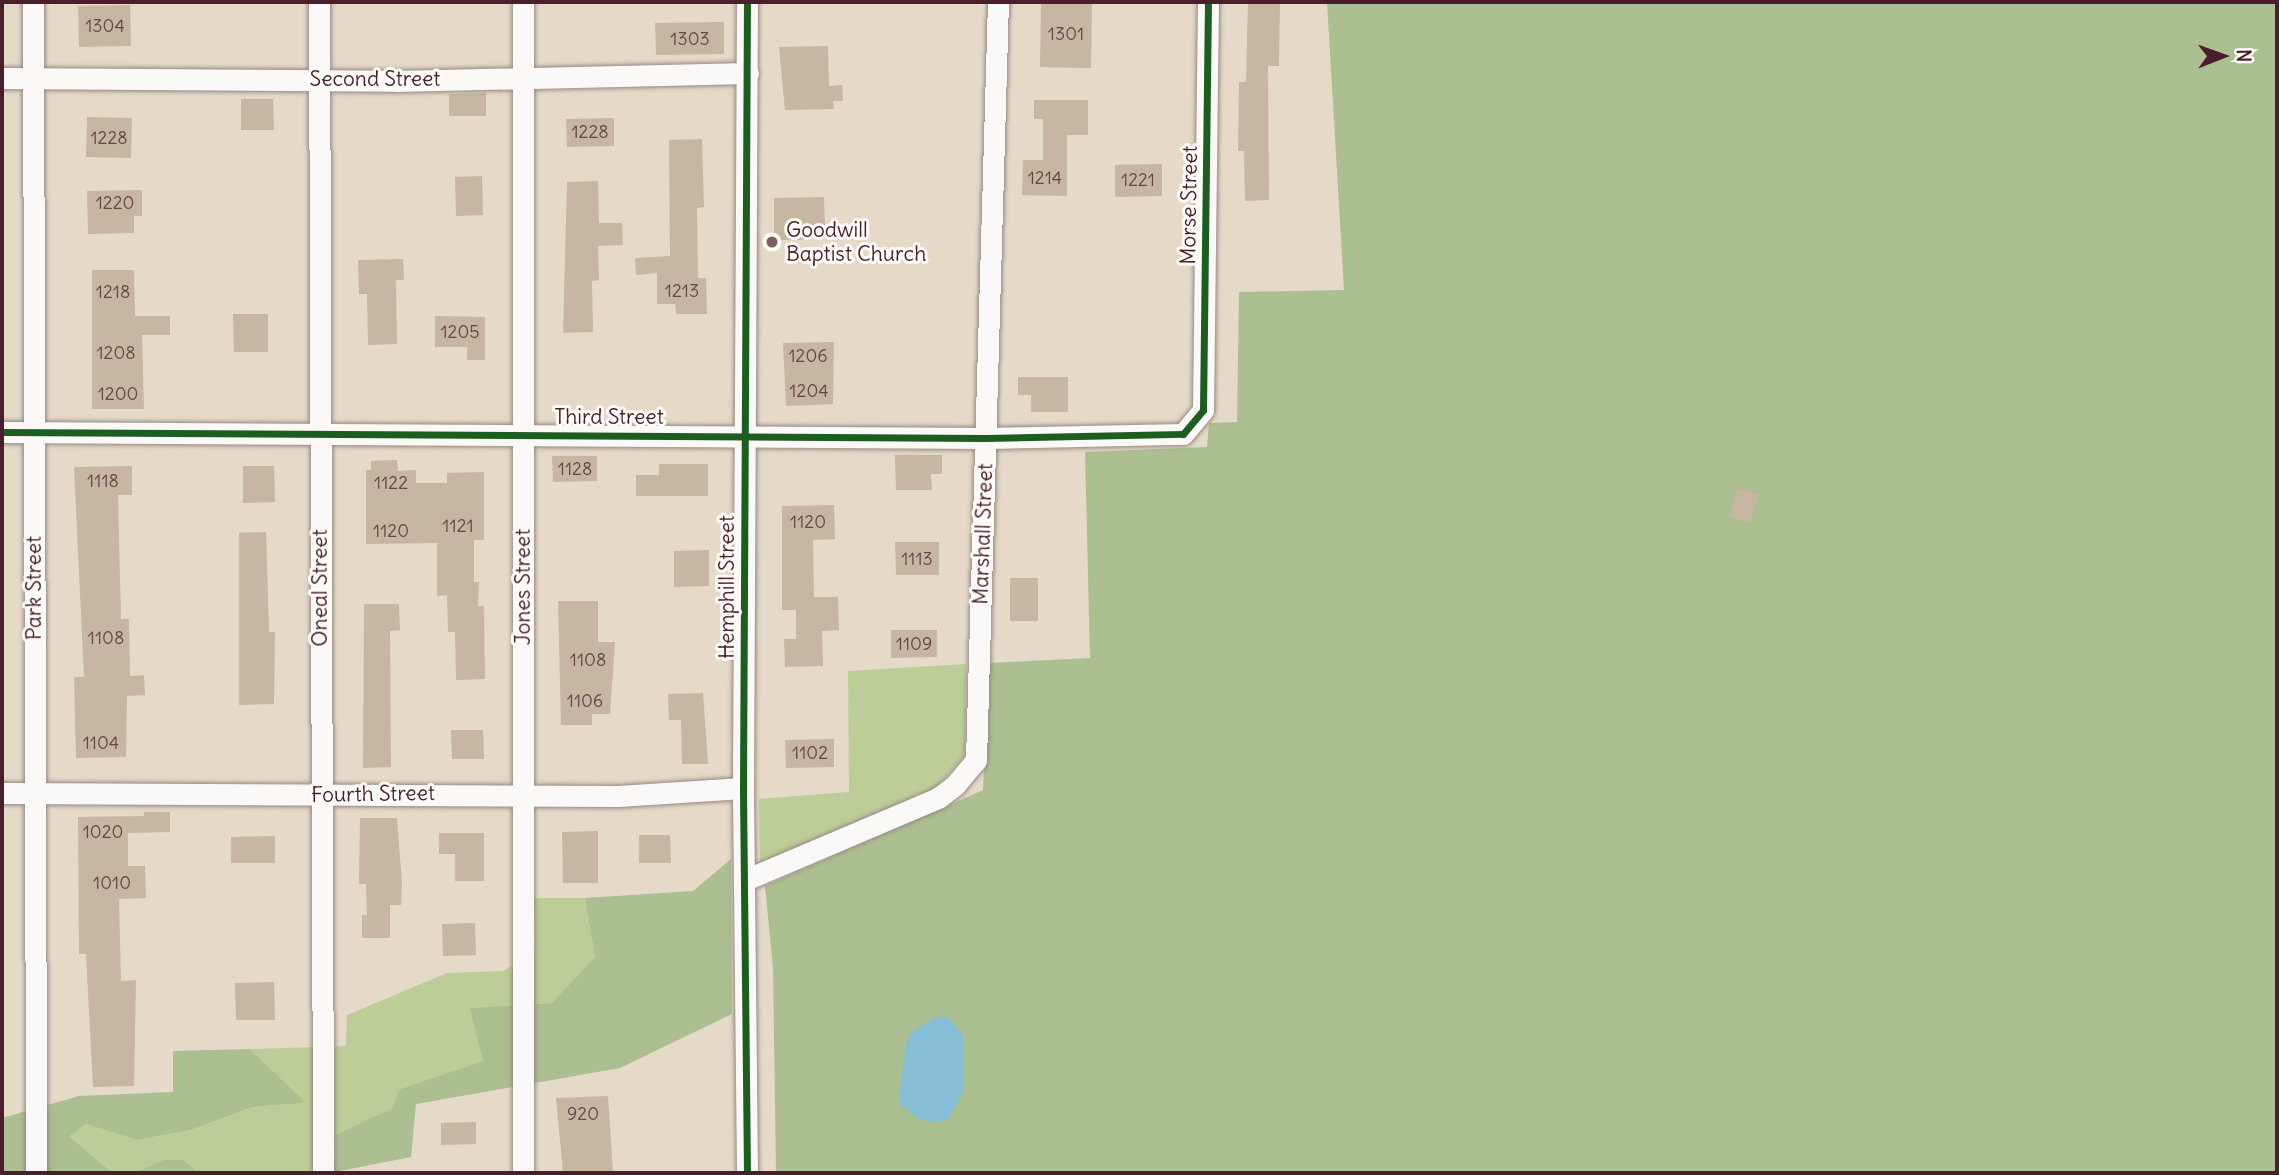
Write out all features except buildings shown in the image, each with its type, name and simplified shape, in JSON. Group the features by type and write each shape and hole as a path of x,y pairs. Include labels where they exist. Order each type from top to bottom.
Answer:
{"street":[{"name":"Park Street","path":"33,2 36,1173"},
{"name":"Oneal Street","path":"319,2 323,1173"},
{"name":"Jones Street","path":"523,2 523,1173"},
{"name":"Hemphill Street","path":"747,2 743,788 747,1173"},
{"name":"Marshall Street","path":"745,880 938,798 955,785 976,760 998,2"},
{"name":"Morse Street","path":"1203,410 1209,2"},
{"name":"Second Street","path":"2,78 523,78 748,73"},
{"name":"Third Street","path":"2,432 746,434 986,438 1172,436 1192,428 1203,410"},
{"name":"Fourth Street","path":"2,793 523,793 618,796 743,788"}],"green space":[{"path":"1327,2 2277,2 2277,1173 776,1173 773,969 765,886 983,790 989,663 1090,658 1085,452 1207,447 1209,423 1237,422 1239,292 1344,290"},
{"path":"966,664 965,755 936,788 760,864 759,799 849,792 848,671"},
{"path":"731,859 732,1014 620,1068 416,1104 411,1157 335,1172 336,1135 392,1108 400,1089 483,1061 470,1008 552,1003 595,957 585,898 693,891"},
{"path":"534,898 585,898 595,957 552,1003 471,1008 483,1061 400,1089 392,1108 336,1135 335,1172 199,1173 184,1160 163,1160 135,1173 113,1173 68,1135 86,1124 137,1140 191,1130 252,1107 305,1103 250,1049 346,1046 347,1015 447,973 503,971 535,953"},
{"path":"250,1049 306,1103 252,1107 191,1130 137,1140 86,1124 69,1136 113,1173 2,1173 2,1118 79,1096 173,1092 173,1051"},
{"path":"163,1160 184,1160 199,1173 135,1173"}],"water":[{"path":"936,1017 948,1017 963,1035 964,1089 948,1120 933,1122 919,1119 900,1105 899,1094 907,1041 912,1032"}],"cycle path":[{"path":"747,2 743,788 747,1173"},
{"path":"2,432 986,438 1183,434 1203,410 1208,2"}],"place":[{"name":"Goodwill Baptist Church","path":"772,242"}]}
